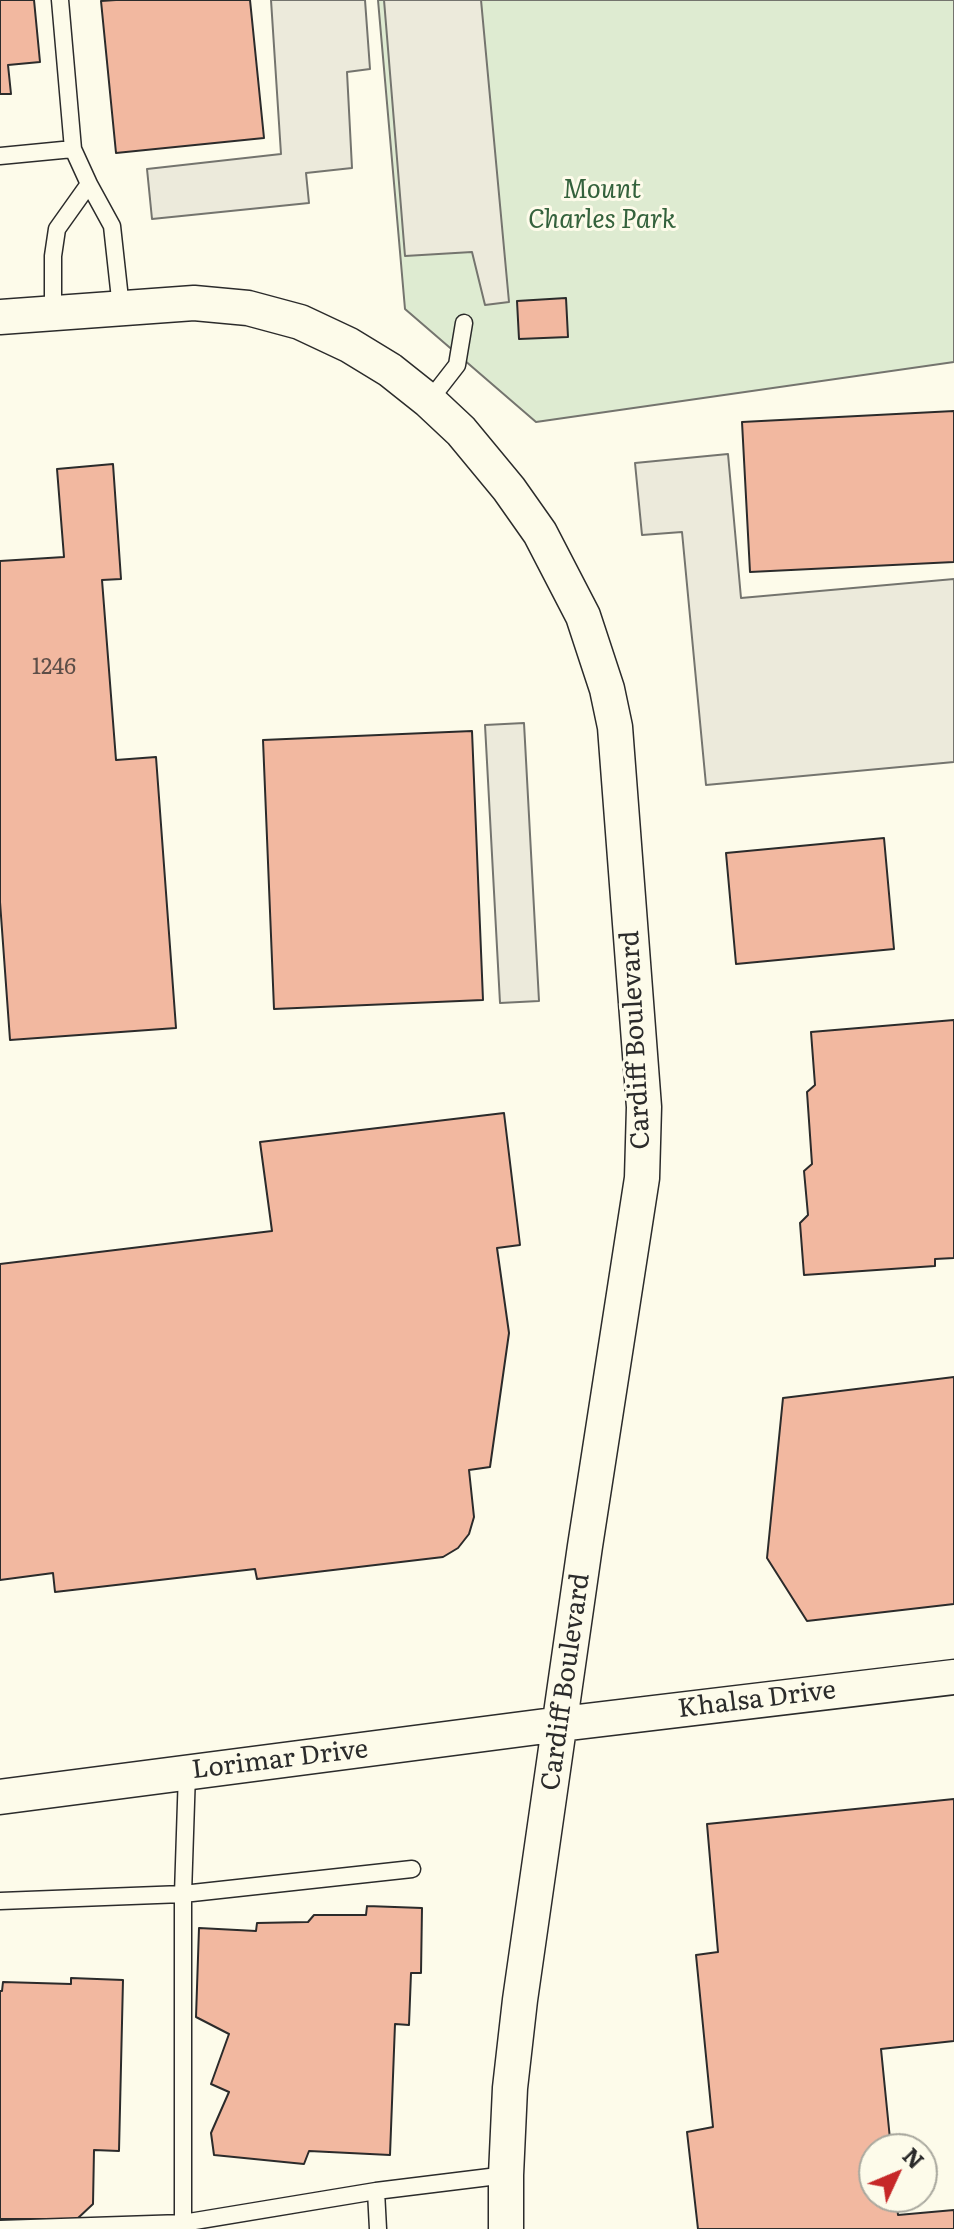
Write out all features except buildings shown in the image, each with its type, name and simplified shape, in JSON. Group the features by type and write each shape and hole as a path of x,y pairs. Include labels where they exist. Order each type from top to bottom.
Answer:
{"street":[{"name":"Cardiff Boulevard","path":"0,317 194,303 248,308 300,322 349,345 390,370 429,401 485,457 547,545 583,616 607,689 615,727 644,1107 642,1178 520,2000 510,2088 506,2229"},
{"name":"Khalsa Drive","path":"561,1724 954,1677"},
{"name":"Lorimar Drive","path":"0,1797 561,1724"}],"lane":[{"path":"60,0 73,149 112,226 121,308"},
{"path":"0,156 73,149"},
{"path":"53,313 53,256 57,229 89,184"},
{"path":"429,401 457,365 464,323"},
{"path":"183,2223 183,1894 187,1772"},
{"path":"0,1901 183,1894 412,1869"},
{"path":"0,2229 183,2223 376,2191 506,2175"},
{"path":"376,2191 378,2229"}],"green space":[{"name":"Mount Charles Park","path":"378,0 954,0 954,362 536,422 405,309"}],"shaded area":[{"path":"271,0 365,0 370,69 347,72 352,168 306,173 309,203 152,219 147,169 281,154"},
{"path":"384,0 481,0 509,302 485,305 472,252 405,256"},
{"path":"728,454 741,598 954,579 954,762 706,785 682,532 642,535 635,463"},
{"path":"524,723 539,1001 500,1003 485,725"}]}
